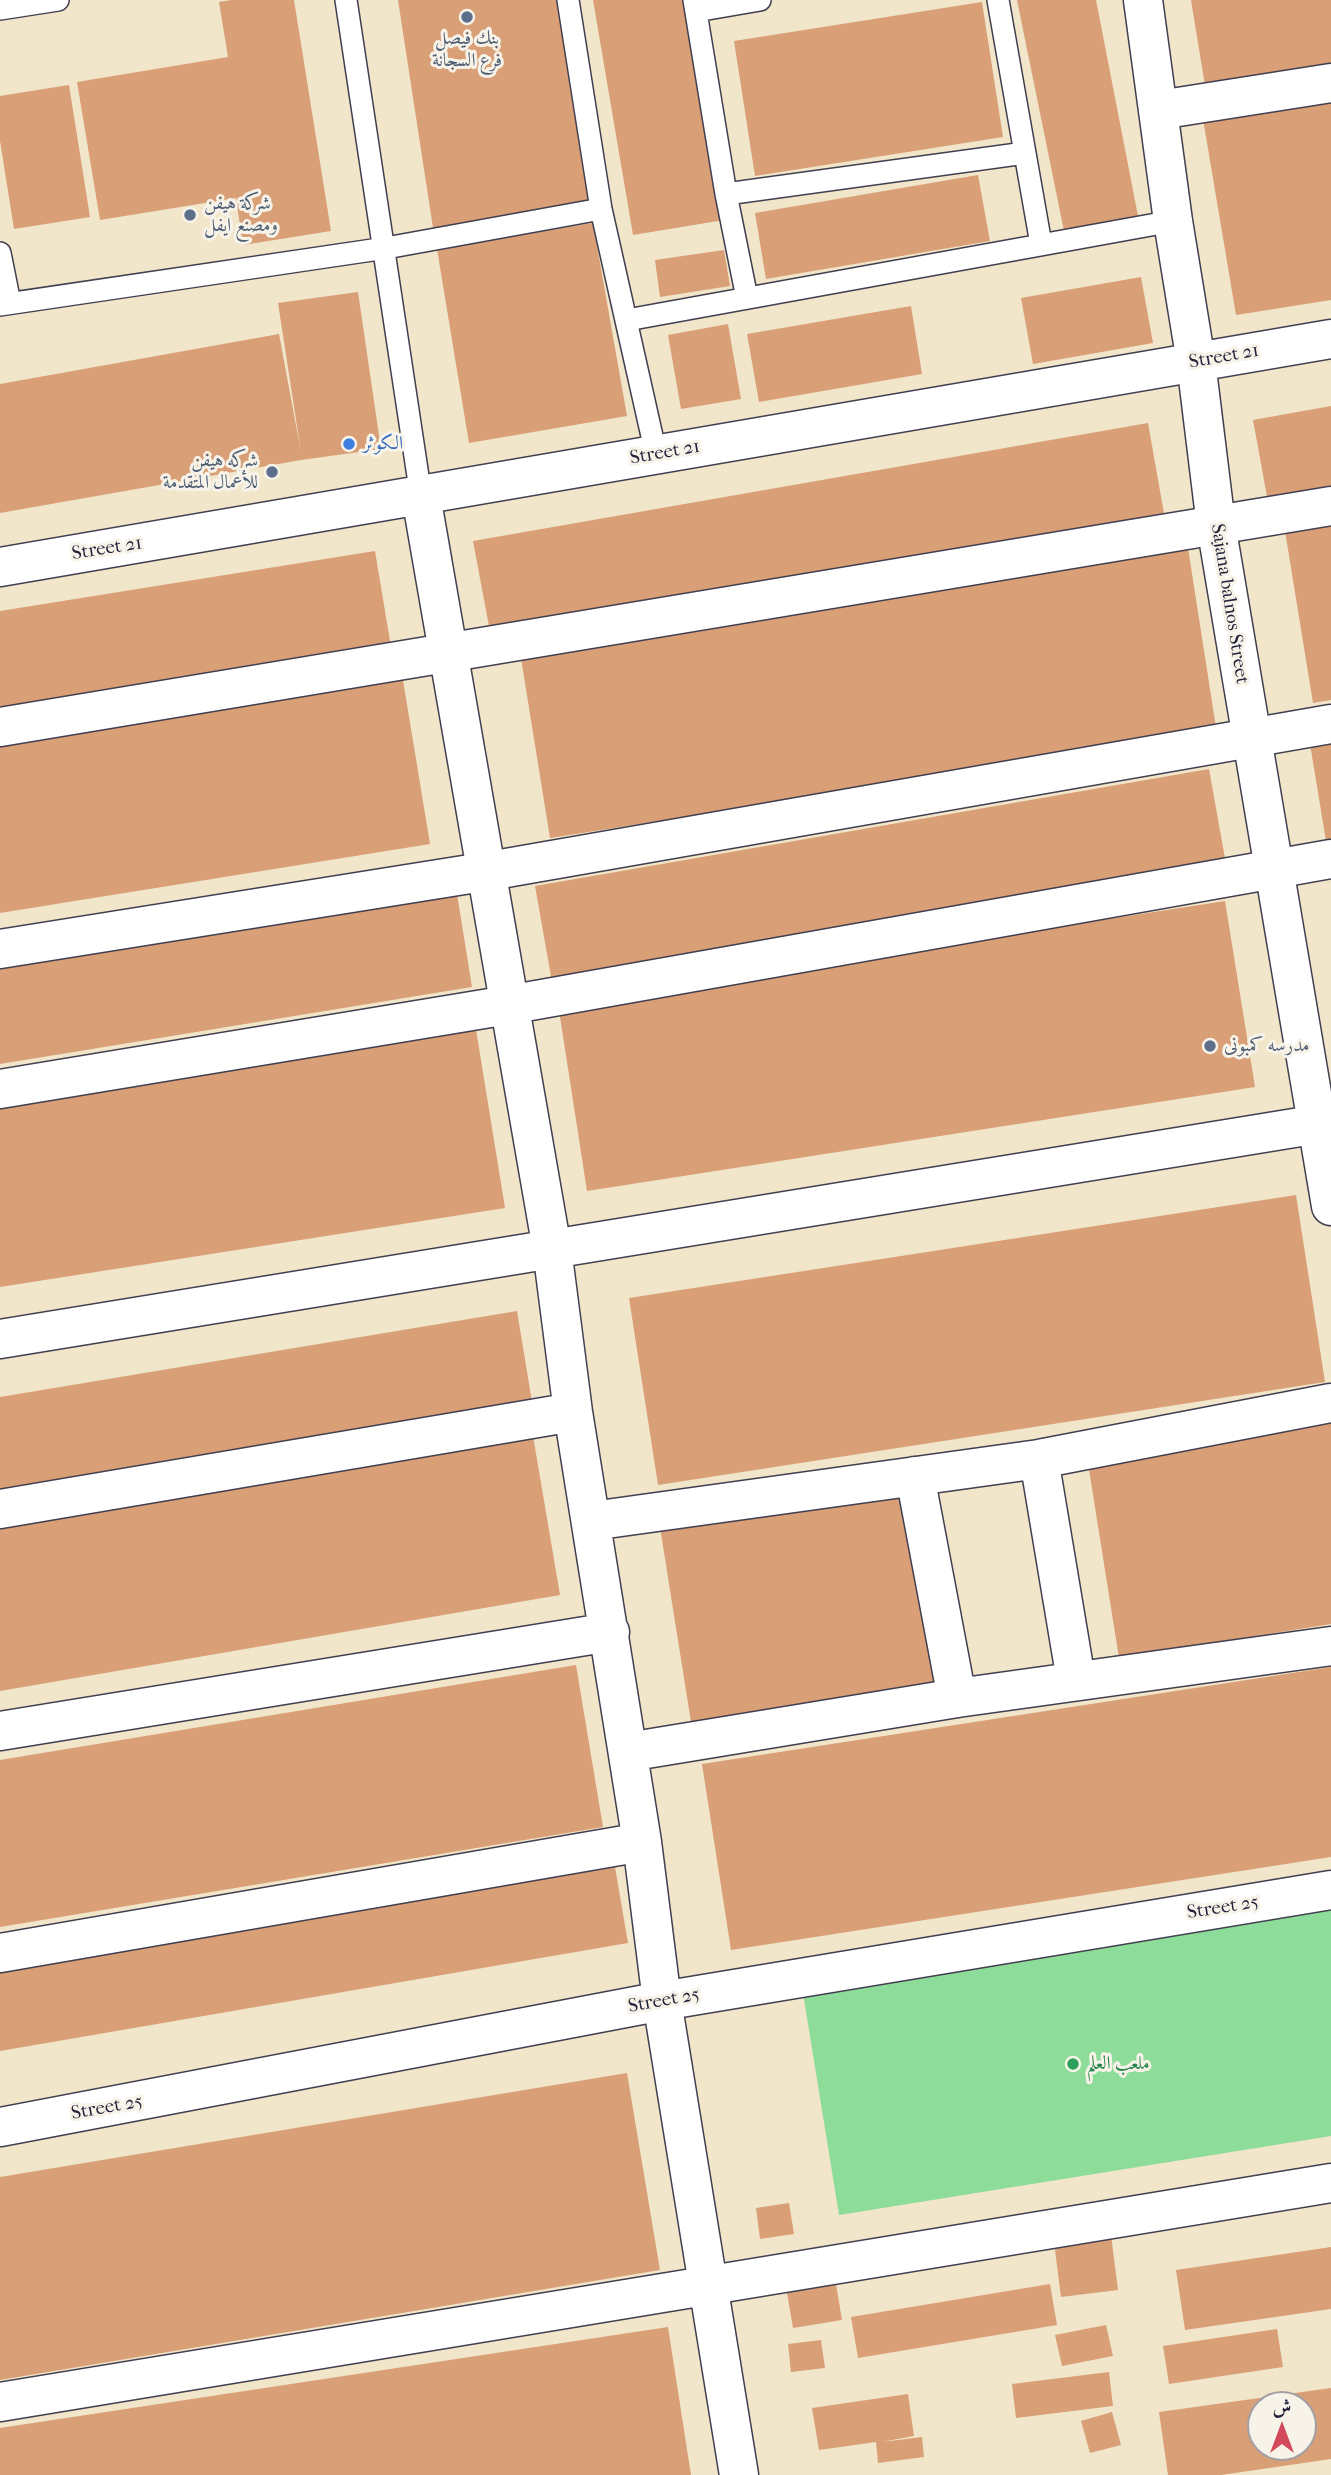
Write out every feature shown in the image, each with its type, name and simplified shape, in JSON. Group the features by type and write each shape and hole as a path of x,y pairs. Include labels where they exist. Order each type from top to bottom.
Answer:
{"street":[{"name":"Sajana balnos Street","path":"1143,0 1173,221 1196,362 1216,526 1323,1123 1331,1206"},
{"path":"1159,110 1331,83"},
{"name":"Street 21","path":"0,567 1331,339"},
{"path":"421,496 489,871 509,1005 552,1249 573,1412 642,1842 662,2001 739,2475"},
{"path":"0,727 1331,506"},
{"path":"0,948 489,871 1331,724"},
{"path":"0,1089 509,1005 1331,859"},
{"path":"0,1339 1323,1123"},
{"path":"592,1521 1039,1459 1331,1403"},
{"path":"0,1509 573,1412"},
{"path":"1039,1459 1076,1680"},
{"path":"915,1476 957,1698"},
{"path":"0,1731 610,1632"},
{"path":"628,1752 1076,1680 1331,1646"},
{"path":"0,1953 642,1842"},
{"name":"Street 25","path":"0,2127 662,2001 1331,1890"},
{"path":"0,2402 1331,2183"}],"lane":[{"path":"0,9 58,0"},
{"path":"346,0 386,248 421,496"},
{"path":"568,0 601,209 656,454"},
{"path":"747,298 726,194 695,5 760,0"},
{"path":"998,0 1041,244"},
{"path":"726,194 1025,153"},
{"path":"0,253 5,304 386,248 601,209"},
{"path":"627,320 1173,221"}],"green space":[{"name":"ملعب العلم","path":"1331,1908 1331,2136 839,2215 803,1993"}],"building":[{"path":"294,0 331,231 243,245 236,198 100,220 77,82 228,57 219,2"},
{"path":"398,0 560,0 592,204 433,228"},
{"path":"593,0 686,0 724,220 633,235"},
{"path":"1017,0 1096,0 1138,216 1064,231"},
{"path":"1191,0 1331,0 1331,79 1207,98"},
{"path":"982,2 1003,137 755,176 734,41"},
{"path":"69,85 90,217 14,229 0,141 0,96"},
{"path":"1331,98 1331,300 1236,315 1203,119"},
{"path":"978,175 990,241 766,279 755,213"},
{"path":"593,223 627,416 469,443 437,249"},
{"path":"724,250 730,286 660,297 655,260"},
{"path":"1141,277 1153,343 1033,364 1021,298"},
{"path":"358,292 381,449 301,460 0,513 0,384 279,334 301,452 278,303"},
{"path":"911,306 922,374 759,402 747,334"},
{"path":"728,324 741,399 681,409 668,335"},
{"path":"1331,406 1331,502 1270,513 1253,420"},
{"path":"1148,423 1165,519 491,637 473,541"},
{"path":"1331,523 1331,700 1313,703 1285,531"},
{"path":"1188,548 1217,734 550,838 520,652"},
{"path":"375,551 392,653 0,716 0,611"},
{"path":"402,674 430,844 0,913 0,738"},
{"path":"1331,741 1331,847 1327,847 1310,744"},
{"path":"1209,769 1226,864 552,982 535,886"},
{"path":"457,894 472,987 0,1064 0,968"},
{"path":"1225,901 1255,1087 587,1191 558,1004"},
{"path":"474,1017 505,1208 0,1287 0,1095"},
{"path":"1296,1195 1325,1382 658,1485 629,1298"},
{"path":"517,1311 533,1408 0,1496 0,1397"},
{"path":"1331,1418 1331,1624 1119,1658 1087,1457"},
{"path":"532,1430 560,1595 0,1691 0,1522"},
{"path":"906,1481 938,1682 691,1722 659,1521"},
{"path":"576,1665 603,1827 0,1927 0,1760"},
{"path":"1331,1667 1331,1857 731,1950 702,1764"},
{"path":"614,1861 628,1943 0,2051 0,1967"},
{"path":"627,2073 660,2270 0,2380 0,2177"},
{"path":"789,2203 794,2234 760,2239 756,2208"},
{"path":"1111,2235 1118,2290 1061,2297 1054,2242"},
{"path":"1331,2247 1331,2309 1185,2330 1176,2270"},
{"path":"835,2278 842,2320 793,2328 786,2287"},
{"path":"1050,2284 1057,2325 858,2358 851,2317"},
{"path":"1106,2325 1113,2356 1062,2366 1055,2335"},
{"path":"668,2327 691,2475 0,2475 0,2428"},
{"path":"1277,2329 1283,2367 1169,2384 1163,2346"},
{"path":"821,2340 825,2368 791,2372 788,2344"},
{"path":"1109,2372 1113,2406 1016,2418 1012,2384"},
{"path":"1331,2388 1331,2459 1221,2475 1168,2475 1159,2412 1247,2400 1247,2461 1317,2461 1317,2391 1310,2391"},
{"path":"908,2394 914,2436 881,2442 922,2437 924,2457 878,2463 876,2442 819,2450 812,2408"},
{"path":"1112,2412 1121,2445 1090,2453 1081,2421"}],"place":[{"name":"بنك فيصل فرع السجانة","path":"467,17"},
{"name":"شركة هيفن ومصنع ايفل","path":"190,215"},
{"name":"الكوثر","path":"349,444"},
{"name":"شركه هيفن للأعمال المتقدمة","path":"272,472"},
{"name":"مدرسه كمبونى","path":"1210,1046"},
{"name":"ملعب العلم","path":"1073,2064"}]}
